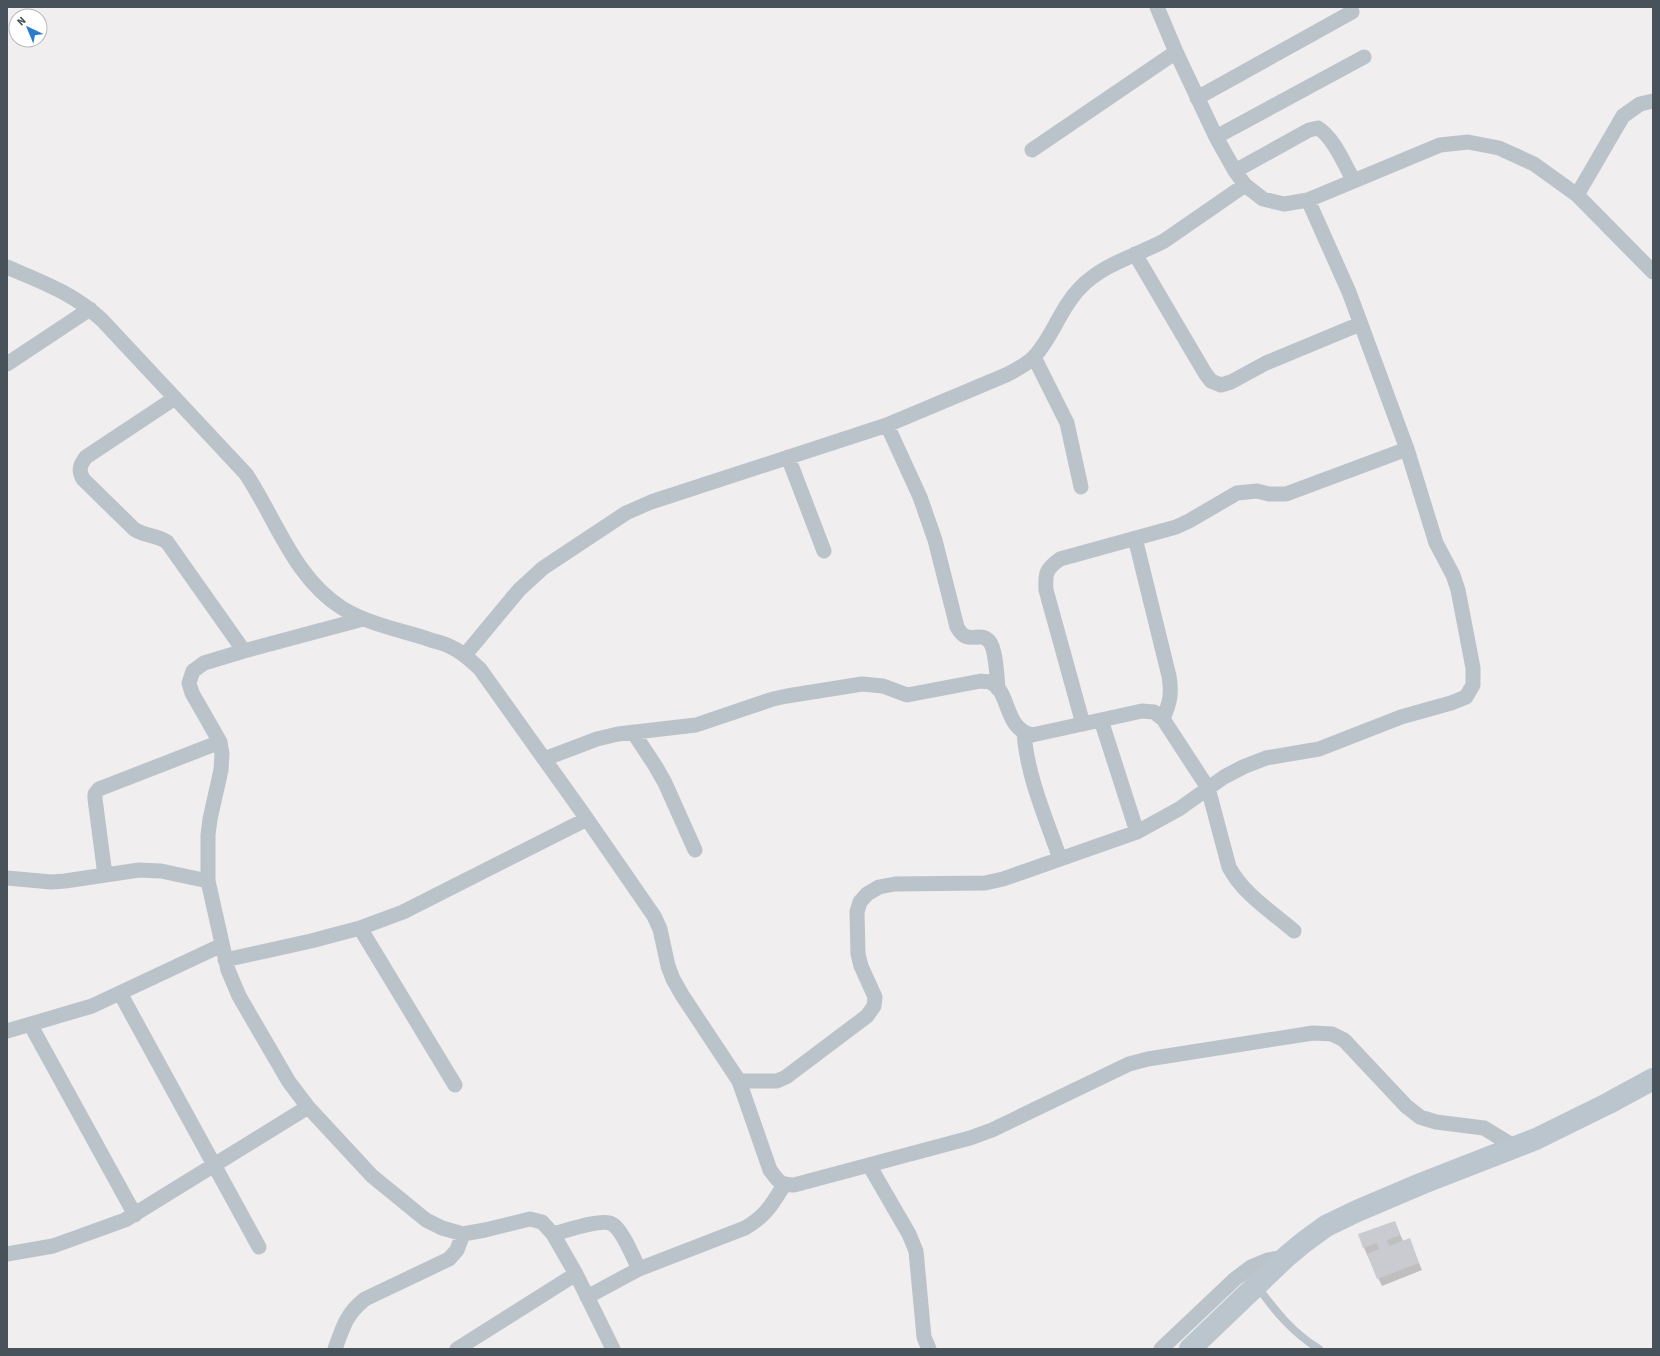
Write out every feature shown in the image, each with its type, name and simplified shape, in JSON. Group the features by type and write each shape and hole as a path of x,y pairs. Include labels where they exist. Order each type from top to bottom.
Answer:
{"main road":[{"path":"1190,1349 1286,1257 1326,1226 1423,1183 1536,1139 1653,1079"}],"street":[{"path":"1162,9 1176,52 1216,137 1235,171 1245,185 1263,199 1284,204 1308,200 1440,145 1468,142 1499,148 1534,164 1577,195 1653,272"},
{"path":"1197,98 1352,12"},
{"path":"1032,150 1176,52"},
{"path":"1216,137 1364,57"},
{"path":"1577,195 1623,116 1640,104 1653,101"},
{"path":"1235,171 1309,130 1318,128 1325,132 1330,139 1354,181"},
{"path":"464,655 519,590 543,568 626,513 651,502 887,425 1006,375 1034,357 1078,289 1089,279 1118,261 1164,241 1245,185"},
{"path":"739,1081 777,1081 786,1077 867,1016 874,1006 875,997 861,966 858,954 857,912 860,902 867,894 879,887 895,884 985,883 1003,879 1137,832 1172,813 1237,770 1260,760 1319,749 1402,717 1451,703 1466,697 1473,685 1473,668 1458,590 1453,575 1436,543 1407,449 1349,292 1308,200"},
{"path":"1135,254 1205,373 1211,381 1222,385 1231,382 1266,363 1360,324"},
{"path":"7,267 64,292 90,309 246,474 259,494 297,562 311,582 327,597 343,609 363,619 451,646 480,669 654,916 660,929 668,966 674,979 682,995 739,1081 770,1170 776,1179 784,1185 794,1185 970,1138 992,1130 1129,1064 1148,1059 1318,1033 1332,1034 1344,1040 1406,1106 1420,1117 1436,1122 1484,1128 1515,1147"},
{"path":"7,364 90,309"},
{"path":"1034,357 1067,423 1081,487"},
{"path":"175,398 86,457 80,465 79,473 83,479 134,530 141,534 159,537 167,542 244,651"},
{"path":"887,425 920,497 930,526 957,628 960,634 967,638 981,637 988,640 993,647 998,689 1016,727 1024,733 1032,735 1142,711 1154,712 1163,719 1208,788 1229,867 1234,877 1242,888 1294,931"},
{"path":"1083,724 1046,590 1045,576 1050,566 1060,559 1176,527 1237,494 1257,491 1269,494 1286,494 1407,449"},
{"path":"788,457 824,551"},
{"path":"1135,538 1172,691 1170,703 1163,719"},
{"path":"363,619 204,663 193,671 189,683 192,693 220,742 222,754 221,770 208,835 208,881 228,970 239,996 289,1082 308,1107 372,1176 426,1220 442,1228 463,1234 530,1219 542,1222 553,1234 576,1274 613,1349"},
{"path":"544,759 597,739 618,734 696,725 774,699 862,684 883,686 906,695 981,681 990,682 998,689"},
{"path":"1101,720 1137,832"},
{"path":"633,732 656,767 665,784 695,850"},
{"path":"1024,733 1025,753 1031,776 1060,859"},
{"path":"105,875 95,799 95,794 98,789 220,742"},
{"path":"7,1031 92,1006 120,993 224,953 311,941 360,928 403,912 587,819"},
{"path":"7,878 51,882 151,869 208,881"},
{"path":"360,928 455,1085"},
{"path":"120,993 259,1247"},
{"path":"30,1024 135,1215"},
{"path":"7,1254 53,1246 125,1220 308,1107"},
{"path":"869,1165 910,1234 916,1251 924,1337 929,1349"},
{"path":"587,1297 639,1269 752,1224 769,1209 784,1185"},
{"path":"553,1234 602,1222 611,1223 618,1229 639,1269"},
{"path":"335,1349 346,1319 353,1308 365,1299 449,1259 457,1250 463,1234"},
{"path":"1161,1349 1235,1279 1251,1267 1268,1260 1286,1257"},
{"path":"457,1349 576,1274"}],"lane":[{"path":"1257,1285 1286,1324 1319,1349"}],"building":[{"path":"1395,1221 1400,1235 1387,1240 1389,1246 1410,1238 1419,1263 1377,1279 1367,1254 1379,1249 1377,1243 1363,1248 1358,1234"}]}
